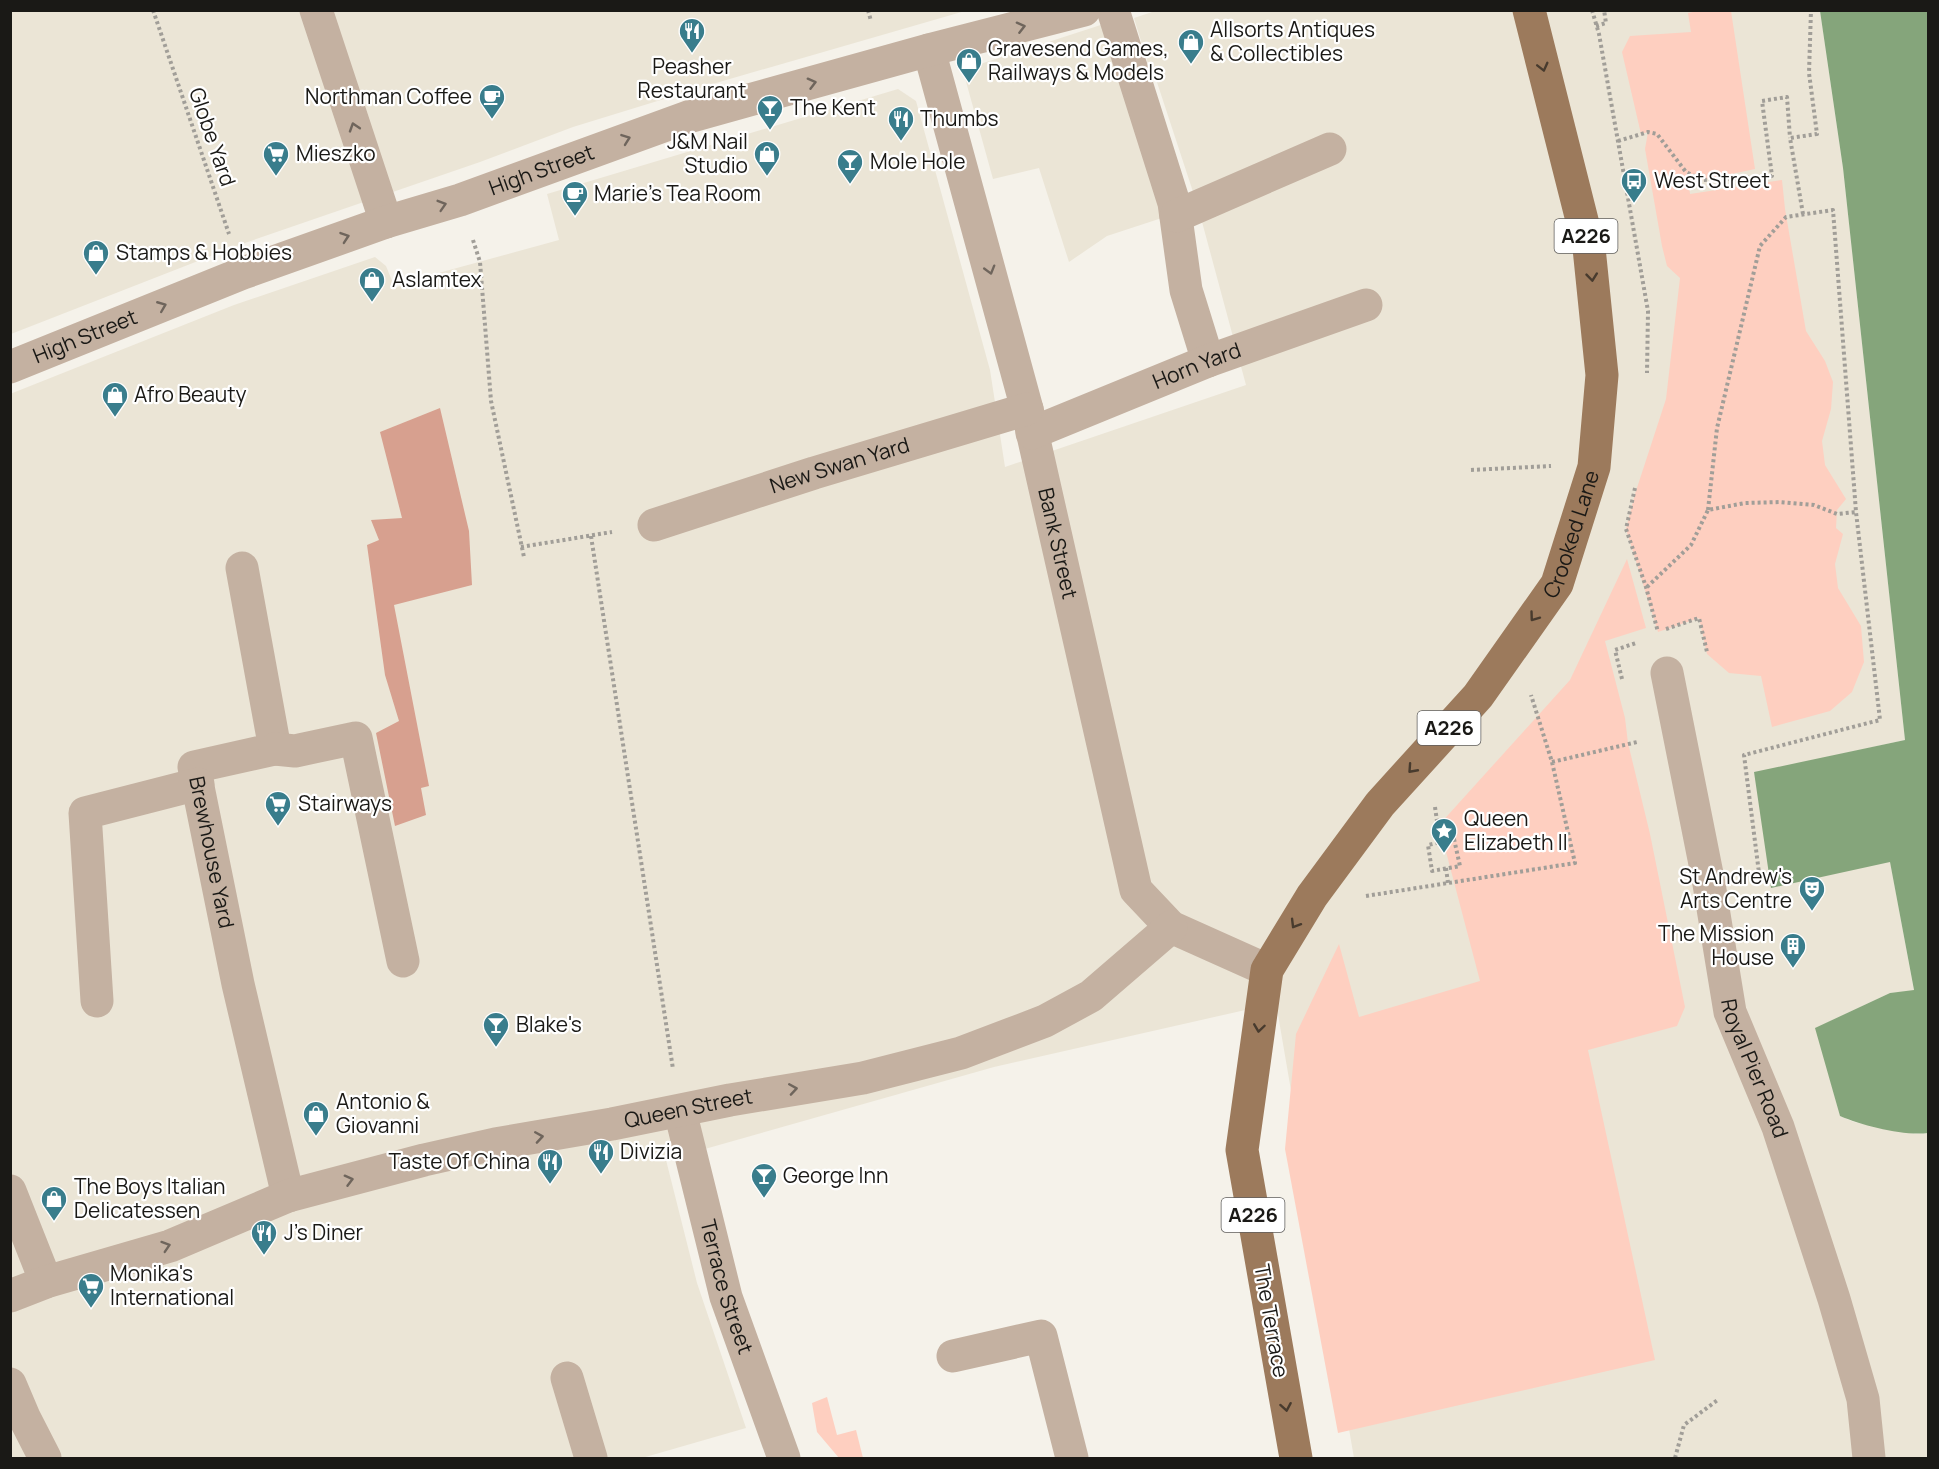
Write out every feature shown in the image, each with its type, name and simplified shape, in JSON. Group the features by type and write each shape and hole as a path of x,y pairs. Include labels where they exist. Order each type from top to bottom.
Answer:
{"main road":[{"name":"Crooked Lane","path":"1267,970 1312,896 1380,804 1478,696 1557,584 1594,467 1602,375 1589,248 1529,10"},
{"name":"The Terrace","path":"1267,970 1242,1150 1296,1458"}],"street":[{"path":"316,10 386,222"},
{"name":"High Street","path":"10,367 243,273 386,222 460,200 688,117 929,50 1084,10"},
{"path":"1113,10 1174,203 1186,290 1208,361"},
{"name":"Bank Street","path":"929,50 1015,358 1136,890 1171,927 1267,970"},
{"path":"1176,216 1330,149"},
{"name":"Horn Yard","path":"1030,421 1366,305"},
{"name":"New Swan Yard","path":"654,525 814,473 1030,421"},
{"path":"242,568 275,749 295,751 356,738 403,961"},
{"name":"Royal Pier Road","path":"1667,673 1709,884 1730,1012 1782,1136 1834,1299 1863,1399 1869,1458"},
{"name":"Brewhouse Yard","path":"275,749 194,767 237,984 288,1196"},
{"path":"97,1001 85,813 198,784"},
{"name":"Queen Street","path":"10,1296 46,1282 170,1246 288,1196 424,1160 495,1144 763,1094 841,1083 881,1075 961,1053 1046,1021 1091,996 1171,927"},
{"name":"Terrace Street","path":"680,1111 726,1297 784,1458"},
{"path":"10,1191 46,1282"},
{"path":"952,1356 1041,1336 1072,1458"},
{"path":"567,1378 591,1458"},
{"path":"10,1383 45,1458"}],"path":[{"name":"Globe Yard","path":"153,10 243,273"},
{"path":"1596,26 1606,22 1604,10"},
{"path":"1790,138 1817,134 1809,73 1811,10"},
{"path":"1618,141 1648,132 1657,134 1686,172 1703,180 1772,176 1762,102 1787,98 1790,138 1803,214"},
{"path":"460,200 480,262 491,401 524,557"},
{"path":"1646,587 1691,545 1708,510 1717,428 1760,246 1786,217 1833,210 1856,512 1880,720 1744,754 1759,873 1709,884"},
{"path":"1471,470 1539,465"},
{"path":"1708,510 1745,503 1780,502 1814,504 1837,514 1856,512"},
{"path":"1626,529 1646,587 1658,632 1699,618 1707,654"},
{"path":"521,547 591,536 680,1111"},
{"path":"1357,897 1575,863 1552,762 1531,694"},
{"path":"1552,762 1638,741"},
{"path":"1434,800 1440,842"},
{"path":"1454,839 1460,866 1446,868 1432,871 1428,844 1454,839"},
{"path":"1446,868 1448,883"},
{"path":"1675,1458 1684,1425 1719,1399"}],"shaded area":[{"path":"1158,10 1820,11 1843,168 1905,740 1754,773 1868,866 1890,861 1914,991 1890,993 1816,1028 1840,1116 1854,1122 1915,1134 1928,1133 1928,1458 1354,1458 1276,1003 994,1067 666,1160 697,1283 746,1428 642,1458 11,1458 10,394 234,305 375,257 386,266 395,288 435,274 559,240 547,194 898,89 916,101 990,370 1005,467 1246,385 1198,207 1134,18"},
{"path":"1702,10 1731,11 1755,169 1703,180 1687,172 1690,194 1782,180 1806,331 1825,361 1833,382 1831,409 1822,441 1825,465 1846,499 1837,510 1836,528 1843,534 1835,564 1838,588 1861,626 1864,662 1852,692 1830,711 1772,727 1761,676 1729,673 1707,654 1699,618 1658,632 1626,529 1666,399 1680,278 1667,266 1645,149 1648,132 1641,134 1622,52 1630,36 1691,32 1688,13"},
{"path":"11,11 965,11 573,127 480,162 239,245 11,334"},
{"path":"1820,11 1928,11 1928,1133 1918,1134 1884,1129 1840,1116 1815,1028 1890,993 1914,990 1890,862 1771,888 1754,772 1905,740 1843,168"},
{"path":"1110,22 1171,215 1107,236 1069,262 1039,168 993,179 965,78 971,67"},
{"path":"440,408 469,531 472,585 394,605 429,786 421,788 426,815 395,826 376,733 399,721 385,675 367,545 379,540 371,520 402,518 380,432"},
{"path":"1627,559 1646,628 1605,641 1625,718 1628,743 1650,834 1685,1007 1677,1026 1588,1050 1655,1360 1338,1433 1285,1149 1296,1034 1339,944 1359,1017 1480,981 1439,825 1570,680"},
{"path":"827,1397 837,1435 856,1430 863,1458 839,1458 817,1432 812,1403"}],"place":[{"name":"Peasher Restaurant","path":"692,54"},
{"name":"Allsorts Antiques & Collectibles","path":"1191,65"},
{"name":"Gravesend Games, Railways & Models","path":"969,84"},
{"name":"Northman Coffee","path":"492,120"},
{"name":"The Kent","path":"770,131"},
{"name":"Thumbs","path":"901,142"},
{"name":"Mieszko","path":"276,177"},
{"name":"J&M Nail Studio","path":"767,177"},
{"name":"Mole Hole","path":"850,185"},
{"name":"West Street","path":"1634,204"},
{"name":"Marie's Tea Room","path":"575,217"},
{"name":"Stamps & Hobbies","path":"96,276"},
{"name":"Aslamtex","path":"372,303"},
{"name":"Afro Beauty","path":"115,418"},
{"name":"Stairways","path":"278,827"},
{"name":"Queen Elizabeth II","path":"1444,854"},
{"name":"St Andrew's Arts Centre","path":"1812,912"},
{"name":"The Mission House","path":"1793,969"},
{"name":"Blake's","path":"496,1048"},
{"name":"Antonio & Giovanni","path":"316,1137"},
{"name":"Divizia","path":"601,1175"},
{"name":"Taste Of China","path":"550,1185"},
{"name":"George Inn","path":"764,1199"},
{"name":"The Boys Italian Delicatessen","path":"54,1222"},
{"name":"J's Diner","path":"264,1256"},
{"name":"Monika's International","path":"91,1309"}]}
